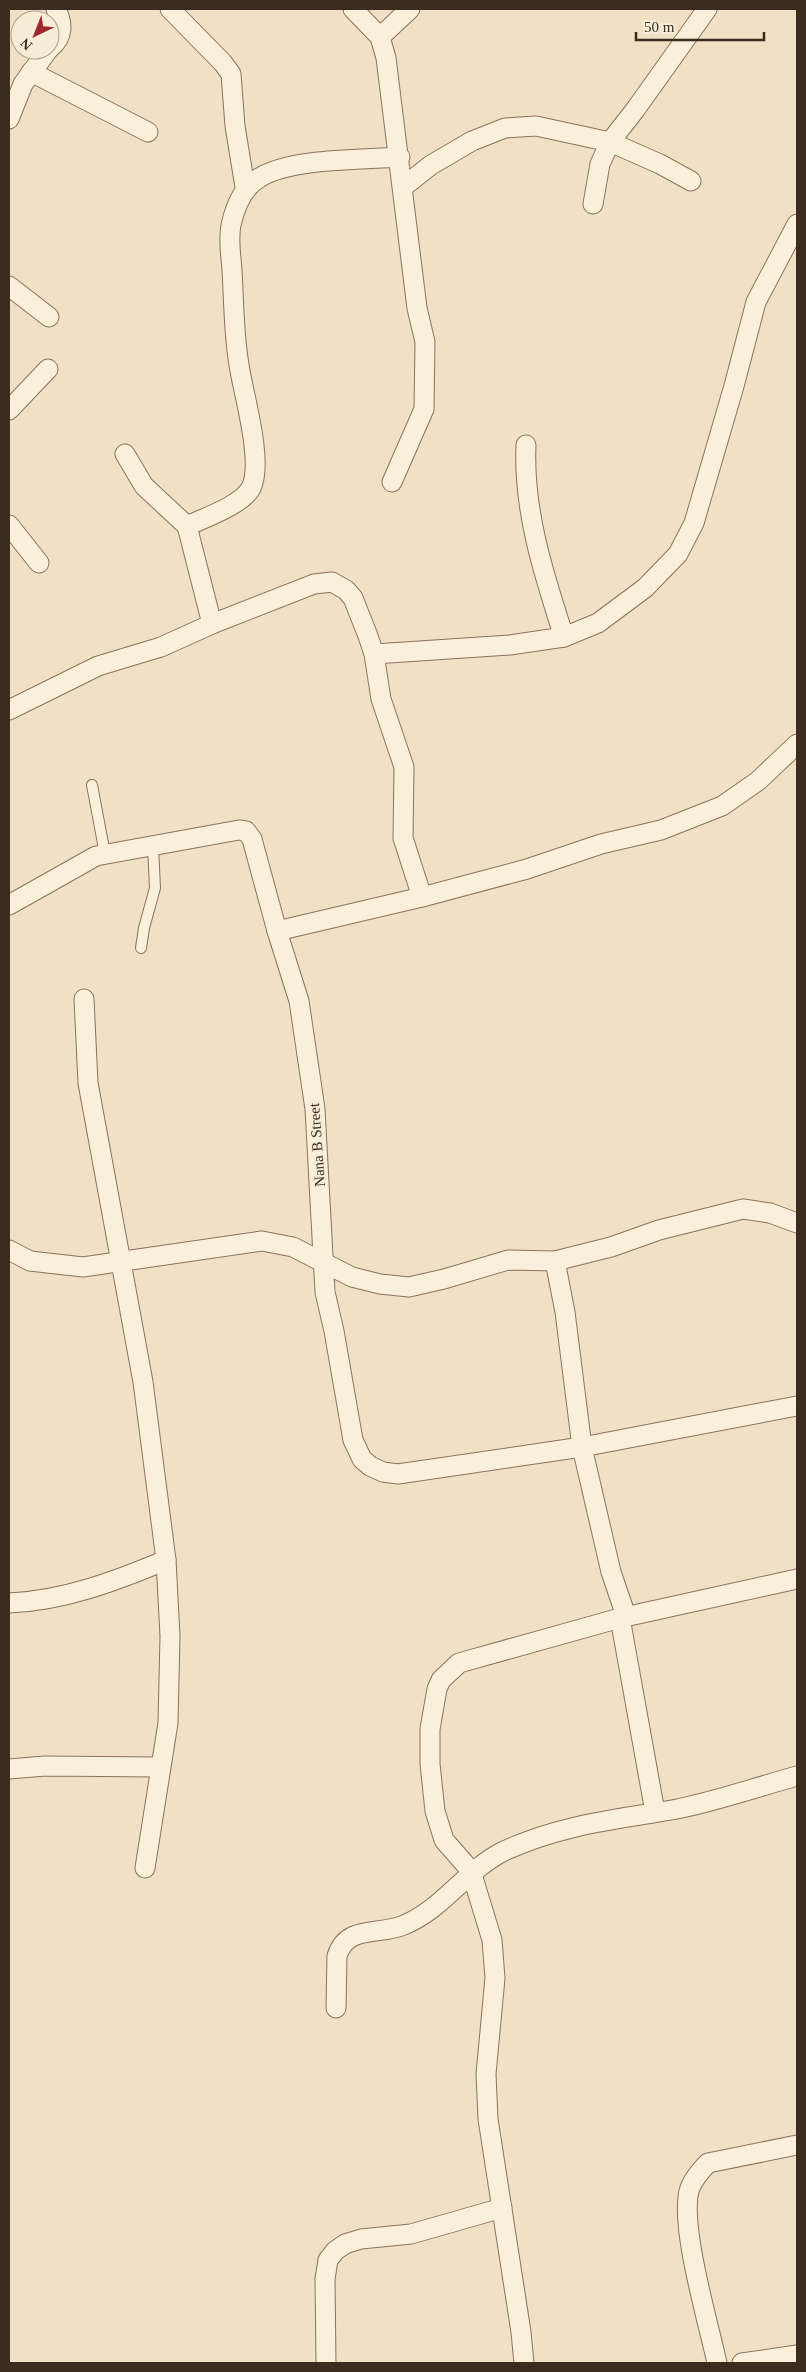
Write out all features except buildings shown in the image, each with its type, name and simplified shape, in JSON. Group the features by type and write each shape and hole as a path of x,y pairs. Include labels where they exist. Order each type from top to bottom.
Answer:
{"street":[{"path":"170,9 223,63 231,74 235,126 246,187"},
{"path":"353,9 380,37 391,87 417,308 425,342 424,409 392,482"},
{"path":"380,37 410,9"},
{"path":"593,204 600,164 610,142 707,9"},
{"path":"60,17 62,28 60,33"},
{"path":"9,119 23,84 40,60"},
{"path":"31,72 148,132"},
{"path":"403,187 432,165 472,141 505,128 536,126 610,142 660,164 692,181"},
{"path":"186,526 238,501 250,488 254,471 252,431 240,373 235,332 230,235 237,208 246,187 260,177 296,166 400,157"},
{"path":"374,654 510,645 564,637 598,623 645,588 678,554 694,523 705,491 756,302 797,224"},
{"path":"9,286 49,317"},
{"path":"9,410 48,370"},
{"path":"526,445 525,472 534,534 564,637"},
{"path":"126,454 144,486 186,526 212,624"},
{"path":"9,525 39,563"},
{"path":"9,710 98,666 161,647 212,624 314,584 332,582 346,590 353,598 374,654 381,699 404,767 404,838 422,897"},
{"path":"277,931 422,897 527,869 601,844 661,830 722,806 758,781 797,744"},
{"name":"Nana B Street","path":"153,846 239,830 246,831 252,838 277,931 299,1001 314,1099 325,1292 334,1331 353,1440 362,1459 370,1466 383,1472 398,1474 582,1447"},
{"path":"9,905 96,856 153,846"},
{"path":"84,999 88,1083 143,1382 166,1560 170,1636 168,1713 145,1868"},
{"path":"9,1250 30,1261 54,1266 83,1267 262,1241 293,1246 324,1264 352,1277 380,1284 409,1287 508,1260 555,1261 611,1247 658,1230 743,1208 770,1213 797,1223"},
{"path":"555,1261 565,1312 582,1447 623,1617 655,1812"},
{"path":"582,1447 797,1406"},
{"path":"9,1604 32,1602 112,1582 166,1560"},
{"path":"524,2363 488,2119 486,2074 495,1978 492,1940 471,1871 444,1840 435,1811 430,1764 430,1729 437,1689 441,1680 459,1663 623,1617 797,1579"},
{"path":"9,1769 45,1766 159,1767"},
{"path":"336,2008 337,1956 344,1942 350,1936 405,1925 429,1911 471,1871 504,1852 564,1828 678,1809 797,1776"},
{"path":"717,2363 691,2245 686,2209 690,2189 698,2172 708,2163 797,2145"},
{"path":"326,2363 325,2279 328,2260 335,2251 345,2244 361,2239 411,2234 502,2208"},
{"path":"742,2363 797,2355"}],"lane":[{"path":"92,784 105,854"},
{"path":"141,948 144,928 155,888 153,846"}]}
